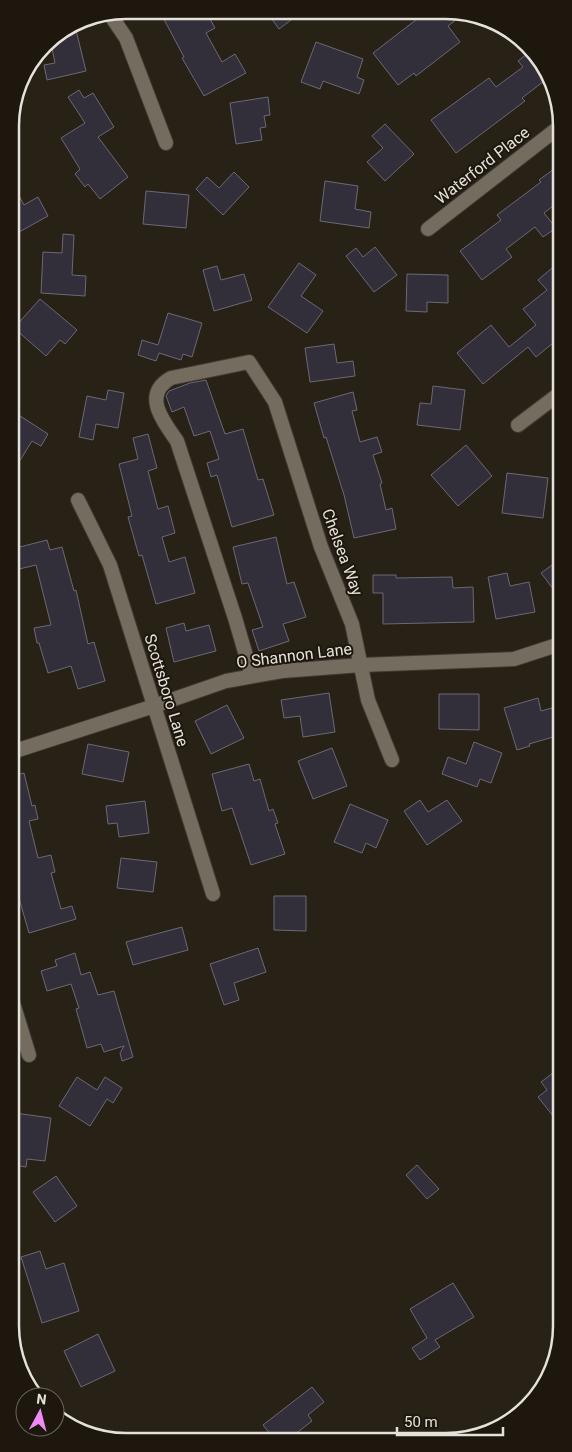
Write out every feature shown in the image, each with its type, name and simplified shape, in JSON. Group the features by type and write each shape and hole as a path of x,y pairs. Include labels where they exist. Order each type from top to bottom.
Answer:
{"street":[{"path":"114,20 126,38 166,143"},
{"name":"Waterford Place","path":"428,229 553,132"},
{"name":"Chelsea Way","path":"252,676 238,627 177,442 160,416 155,402 162,383 171,378 249,362 275,402 321,547 352,624 368,700 392,760"},
{"path":"518,425 553,399"},
{"name":"Scottsboro Lane","path":"78,500 110,564 213,894"},
{"name":"O Shannon Lane","path":"19,750 226,681 282,671 361,665 514,659 553,646"},
{"path":"19,1022 29,1055"}],"building":[{"path":"164,19 210,19 215,28 206,33 222,62 235,54 246,73 204,96 182,58 184,57"},
{"path":"272,19 292,19 279,29"},
{"path":"417,19 456,20 448,26 460,42 416,76 414,73 398,85 373,53"},
{"path":"76,31 86,71 47,80 44,65 55,63 52,48"},
{"path":"316,42 363,59 357,77 364,80 359,94 323,81 320,89 301,82"},
{"path":"526,55 539,72 543,82 522,98 525,101 456,153 431,120 489,78 496,87 523,67 518,61"},
{"path":"79,90 84,98 93,93 114,127 98,137 128,177 100,199 88,184 85,187 75,174 80,169 61,138 85,123 68,97"},
{"path":"268,97 270,115 264,116 266,127 260,128 262,140 236,144 230,103"},
{"path":"385,124 414,154 385,181 367,162 383,148 372,136"},
{"path":"553,170 553,206 544,213 553,224 553,230 543,237 535,227 506,249 512,257 482,280 460,251 501,220 497,215 541,182 539,180"},
{"path":"234,172 249,187 223,215 196,189 207,177 219,188"},
{"path":"325,181 358,186 355,209 371,212 369,228 320,221"},
{"path":"146,191 189,195 186,228 143,224"},
{"path":"19,196 24,205 38,197 48,216 19,232"},
{"path":"63,234 74,235 72,275 86,276 85,296 41,293 43,252 62,253"},
{"path":"375,247 397,275 374,292 346,256 356,248 363,257"},
{"path":"299,263 316,275 301,296 323,311 307,333 268,307"},
{"path":"217,266 221,280 244,274 252,300 214,311 203,270"},
{"path":"553,267 553,343 536,357 528,347 483,384 457,353 491,325 509,347 536,325 523,309 547,290 538,280"},
{"path":"407,274 448,275 448,303 427,302 427,312 406,311"},
{"path":"40,299 77,330 65,344 60,340 46,356 19,332 19,322"},
{"path":"168,313 202,323 192,357 183,354 181,360 159,353 156,361 138,355 142,340 158,345"},
{"path":"334,344 337,363 353,361 355,376 310,382 305,348"},
{"path":"206,380 225,434 243,429 258,480 263,479 274,515 232,527 217,475 211,477 207,463 219,459 210,431 194,436 184,407 172,412 166,396 169,391 190,383"},
{"path":"433,386 465,390 460,430 417,425 420,403 431,404"},
{"path":"108,390 124,393 118,428 96,424 93,440 79,437 87,396 106,400"},
{"path":"353,392 357,410 352,411 360,442 377,437 382,452 373,455 382,483 380,484 386,510 392,508 396,529 354,538 344,495 314,403"},
{"path":"19,415 48,434 41,446 32,441 19,462"},
{"path":"148,434 157,468 148,471 158,509 168,506 175,533 162,537 169,562 185,557 195,593 156,604 142,555 139,556 128,517 132,516 119,464 138,459 133,438"},
{"path":"466,445 492,476 458,506 431,475"},
{"path":"507,473 548,478 543,518 502,513"},
{"path":"276,537 287,584 294,582 306,617 283,624 289,641 259,651 252,630 263,627 248,583 242,584 233,547"},
{"path":"47,540 50,550 62,547 74,591 76,590 88,644 94,642 105,681 78,689 71,666 48,673 39,643 37,643 34,628 51,625 36,565 19,569 19,547"},
{"path":"553,564 553,589 541,573"},
{"path":"507,573 510,586 529,582 535,612 496,619 488,577"},
{"path":"373,575 396,575 396,578 452,577 453,588 473,587 474,622 383,624 383,593 373,593"},
{"path":"184,623 186,631 209,625 216,651 174,662 166,628"},
{"path":"329,693 335,732 303,737 300,716 284,718 281,700"},
{"path":"439,694 479,694 479,730 439,729"},
{"path":"538,698 541,711 552,708 553,737 529,744 530,746 517,750 504,708"},
{"path":"227,705 244,738 211,754 195,721"},
{"path":"474,742 502,753 491,783 480,779 477,787 442,774 448,757 466,764"},
{"path":"88,744 129,752 123,782 82,774"},
{"path":"332,748 347,786 313,799 298,761"},
{"path":"249,764 254,781 260,779 269,811 273,809 278,823 275,824 285,854 251,865 232,808 222,811 212,774"},
{"path":"24,773 32,806 35,805 38,819 29,821 38,858 51,855 55,872 51,873 61,909 72,906 76,919 29,933 19,898 19,774"},
{"path":"420,800 428,812 447,800 462,821 427,845 404,811"},
{"path":"145,801 149,833 119,837 117,823 108,824 106,806"},
{"path":"350,804 388,820 376,848 366,843 362,853 334,842"},
{"path":"121,858 157,862 153,892 117,888"},
{"path":"274,896 306,896 306,931 274,930"},
{"path":"182,927 188,950 133,965 126,942"},
{"path":"258,948 266,972 234,983 239,1000 224,1005 210,964"},
{"path":"75,953 81,975 90,972 98,995 114,991 133,1057 122,1061 120,1053 124,1046 104,1052 101,1044 87,1048 76,1009 79,1008 71,984 47,991 41,971 57,966 55,960"},
{"path":"553,1073 553,1116 538,1097 547,1090 541,1082"},
{"path":"77,1077 97,1090 105,1077 122,1088 113,1103 107,1099 90,1126 59,1106"},
{"path":"19,1114 51,1118 45,1161 27,1159 26,1167 19,1166"},
{"path":"417,1165 439,1189 427,1199 406,1175"},
{"path":"56,1176 77,1206 55,1222 33,1192"},
{"path":"40,1251 46,1269 64,1263 79,1311 42,1323 21,1257"},
{"path":"453,1283 474,1317 435,1340 440,1347 420,1360 412,1348 427,1338 410,1309"},
{"path":"98,1334 115,1371 81,1387 64,1351"},
{"path":"312,1387 324,1402 308,1415 312,1421 297,1433 269,1433 263,1425"}]}
